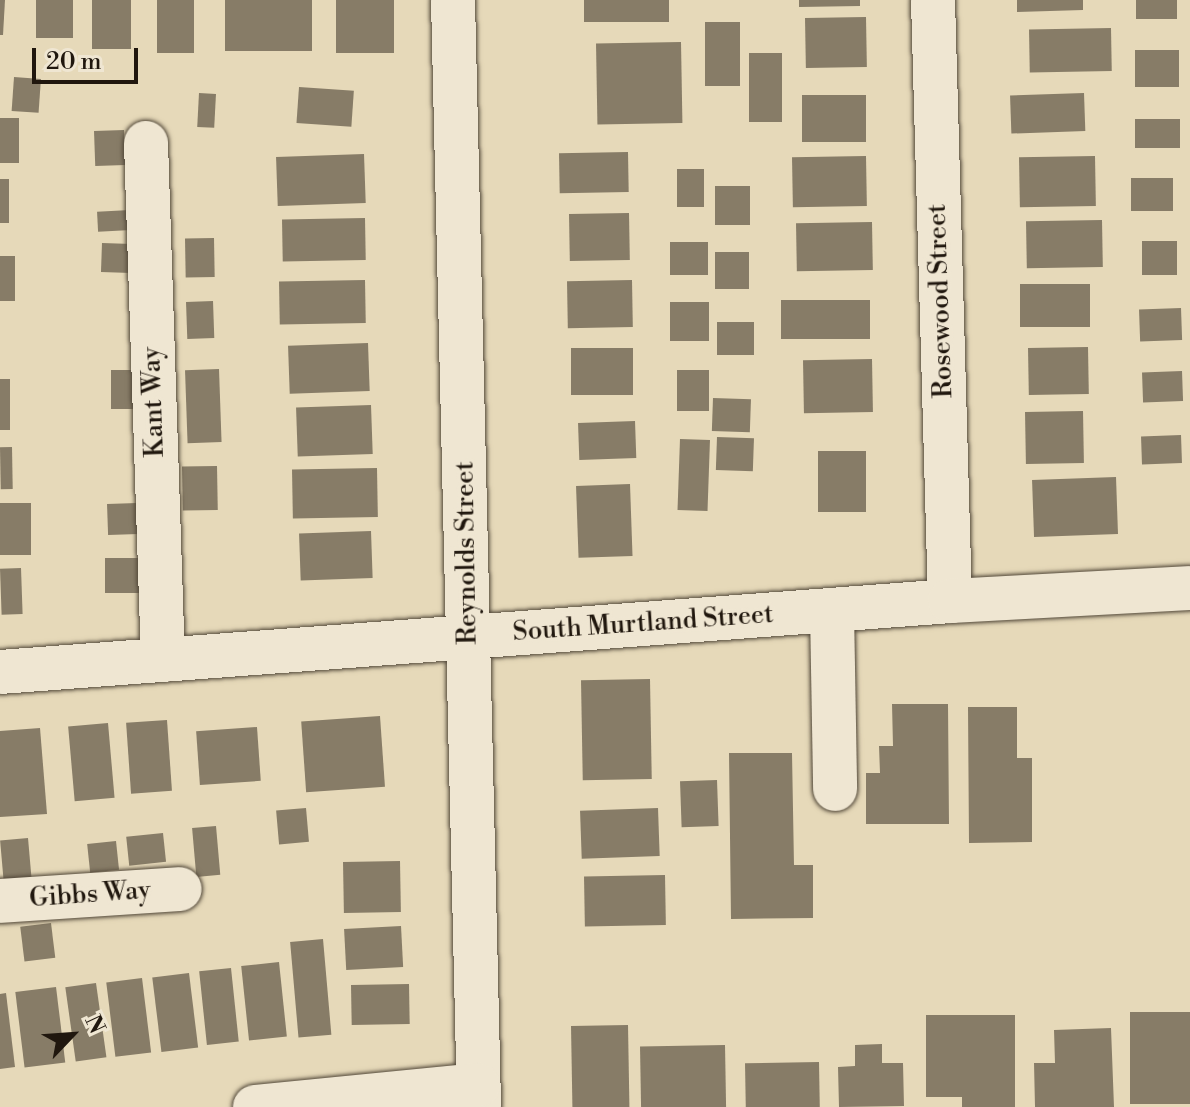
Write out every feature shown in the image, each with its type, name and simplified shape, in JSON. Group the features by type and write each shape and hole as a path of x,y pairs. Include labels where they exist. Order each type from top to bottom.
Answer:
{"street":[{"name":"Reynolds Street","path":"453,0 479,1096"},
{"name":"Rosewood Street","path":"933,0 950,601"},
{"name":"Kant Way","path":"146,143 163,660"},
{"name":"South Murtland Street","path":"0,672 950,601 1190,588"},
{"path":"832,610 835,789"},
{"name":"Gibbs Way","path":"0,901 180,889"},
{"path":"255,1107 479,1096"}],"building":[{"path":"0,0 5,0 3,35 0,35"},
{"path":"36,0 73,0 73,38 36,38"},
{"path":"92,0 131,0 131,49 92,49"},
{"path":"157,0 194,0 194,53 157,53"},
{"path":"225,0 312,0 312,51 225,51"},
{"path":"336,0 394,0 394,53 336,53"},
{"path":"584,0 669,0 669,22 584,22"},
{"path":"799,0 860,0 860,6 799,7"},
{"path":"1017,0 1083,0 1083,10 1017,12"},
{"path":"1136,0 1177,0 1177,19 1136,19"},
{"path":"866,17 867,67 806,68 805,18"},
{"path":"705,22 740,22 740,86 705,86"},
{"path":"1111,28 1112,71 1030,72 1029,29"},
{"path":"681,42 682,123 597,124 596,43"},
{"path":"1135,50 1179,50 1179,87 1135,87"},
{"path":"749,53 782,53 782,122 749,122"},
{"path":"14,77 41,79 39,113 12,111"},
{"path":"299,87 354,91 351,127 296,123"},
{"path":"199,93 216,94 214,128 197,127"},
{"path":"1084,93 1085,131 1011,134 1010,96"},
{"path":"802,95 866,95 866,142 802,142"},
{"path":"0,118 19,118 19,163 0,163"},
{"path":"1135,119 1180,119 1180,148 1135,148"},
{"path":"124,130 125,165 95,166 94,131"},
{"path":"628,152 629,192 560,193 559,153"},
{"path":"364,154 366,203 278,206 276,157"},
{"path":"866,156 867,206 793,207 792,157"},
{"path":"1095,156 1096,206 1020,207 1019,157"},
{"path":"677,169 704,169 704,207 677,207"},
{"path":"1131,178 1173,178 1173,211 1131,211"},
{"path":"0,179 9,179 9,223 0,223"},
{"path":"715,186 750,186 750,225 715,225"},
{"path":"130,210 131,230 98,232 97,212"},
{"path":"629,213 630,260 570,261 569,214"},
{"path":"365,218 366,260 283,261 282,219"},
{"path":"1102,220 1103,267 1027,268 1026,221"},
{"path":"872,222 873,270 797,271 796,223"},
{"path":"214,238 215,277 186,278 185,239"},
{"path":"1142,241 1177,241 1177,275 1142,275"},
{"path":"670,242 708,242 708,275 670,275"},
{"path":"102,243 132,244 131,273 101,272"},
{"path":"715,252 749,252 749,289 715,289"},
{"path":"0,256 15,256 15,301 0,301"},
{"path":"365,280 366,323 280,324 279,282"},
{"path":"632,280 633,327 568,328 567,281"},
{"path":"1020,284 1090,284 1090,327 1020,327"},
{"path":"781,300 870,300 870,339 781,339"},
{"path":"213,301 214,338 187,339 186,302"},
{"path":"670,302 709,302 709,341 670,341"},
{"path":"1181,308 1182,340 1140,341 1139,309"},
{"path":"717,322 754,322 754,355 717,355"},
{"path":"368,343 370,391 290,394 288,346"},
{"path":"1088,347 1089,394 1029,395 1028,348"},
{"path":"571,348 633,348 633,395 571,395"},
{"path":"872,359 873,412 804,413 803,360"},
{"path":"219,369 222,442 188,443 185,370"},
{"path":"111,370 135,370 135,409 111,409"},
{"path":"677,370 709,370 709,411 677,411"},
{"path":"1182,371 1183,401 1143,402 1142,372"},
{"path":"0,379 10,379 10,430 0,430"},
{"path":"713,398 751,399 750,432 712,431"},
{"path":"371,405 373,454 298,457 296,408"},
{"path":"1083,411 1084,463 1026,464 1025,412"},
{"path":"635,421 636,458 579,460 578,423"},
{"path":"1181,435 1182,463 1142,464 1141,436"},
{"path":"717,437 754,438 753,471 716,470"},
{"path":"680,439 710,440 708,511 678,510"},
{"path":"0,447 12,447 13,489 1,489"},
{"path":"818,451 866,451 866,512 818,512"},
{"path":"217,466 218,510 183,511 182,467"},
{"path":"377,468 378,517 293,518 292,469"},
{"path":"1116,477 1118,534 1034,537 1032,480"},
{"path":"630,484 633,556 579,558 576,486"},
{"path":"0,503 31,503 31,555 0,555"},
{"path":"137,503 138,534 108,535 107,504"},
{"path":"371,531 373,578 301,580 299,534"},
{"path":"105,558 144,558 144,593 105,593"},
{"path":"21,568 23,614 2,615 0,569"},
{"path":"650,679 652,779 583,780 581,680"},
{"path":"892,704 948,704 949,824 866,824 866,773 880,773 879,746 893,746"},
{"path":"968,707 1017,707 1017,758 1032,758 1032,842 969,843"},
{"path":"380,716 385,787 306,792 301,722"},
{"path":"167,720 172,791 131,794 126,723"},
{"path":"108,723 115,798 75,801 68,726"},
{"path":"257,727 261,781 200,785 196,731"},
{"path":"40,728 47,814 0,817 0,731"},
{"path":"729,753 792,753 794,865 813,865 813,918 731,919"},
{"path":"717,780 719,826 682,827 680,781"},
{"path":"306,808 309,842 279,844 276,811"},
{"path":"658,808 660,856 582,859 580,811"},
{"path":"216,826 220,875 196,877 192,828"},
{"path":"163,833 166,862 129,866 126,837"},
{"path":"28,838 32,880 4,882 0,840"},
{"path":"116,841 119,870 90,873 87,844"},
{"path":"400,861 401,912 344,913 343,862"},
{"path":"665,875 666,925 585,926 584,876"},
{"path":"51,923 55,958 24,962 20,927"},
{"path":"401,926 403,967 346,970 344,929"},
{"path":"323,939 331,1035 298,1038 290,942"},
{"path":"279,962 287,1037 249,1041 241,966"},
{"path":"231,968 239,1042 207,1045 199,971"},
{"path":"189,973 198,1047 161,1052 152,978"},
{"path":"142,978 151,1052 115,1057 106,982"},
{"path":"96,983 106,1057 76,1062 65,987"},
{"path":"409,984 410,1024 352,1025 351,985"},
{"path":"56,987 65,1062 25,1067 15,992"},
{"path":"6,993 15,1067 0,1069 0,994"},
{"path":"1130,1012 1190,1012 1190,1104 1130,1104"},
{"path":"926,1015 1015,1015 1015,1107 962,1107 962,1097 926,1097"},
{"path":"628,1025 629,1107 572,1107 571,1026"},
{"path":"1111,1028 1114,1107 1035,1107 1034,1063 1055,1063 1054,1030"},
{"path":"882,1044 882,1063 903,1063 904,1106 839,1107 838,1067 855,1066 855,1045"},
{"path":"725,1045 726,1107 641,1107 640,1046"},
{"path":"819,1062 820,1107 746,1107 745,1063"}]}
